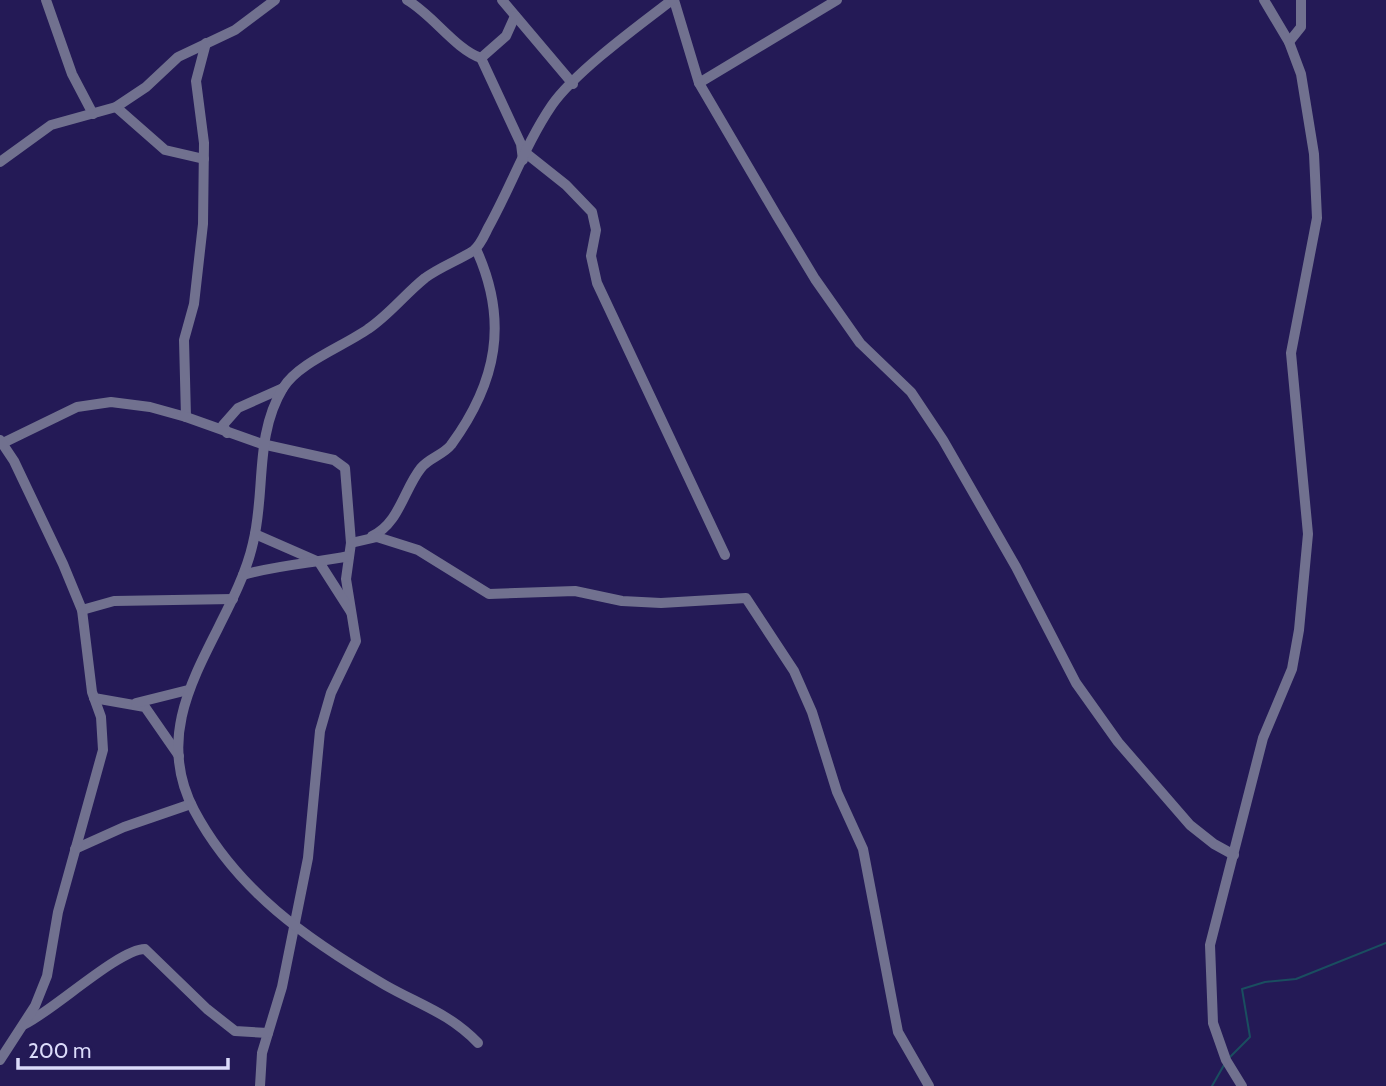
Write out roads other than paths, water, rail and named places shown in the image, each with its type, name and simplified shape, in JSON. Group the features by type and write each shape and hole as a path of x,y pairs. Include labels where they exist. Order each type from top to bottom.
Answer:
{"street":[{"path":"46,0 72,74 93,114"},
{"path":"0,162 51,125 116,107 146,87 178,57 235,30 275,0"},
{"path":"407,0 435,19 466,50 481,58 525,157 566,185 594,215 596,235 591,256 597,283 725,555"},
{"path":"502,0 573,84"},
{"path":"227,433 223,425 232,413 283,388 303,369 370,328 441,267 476,249 551,107 573,84 673,0 699,83 815,279 860,344 911,392 943,440 1016,567 1076,683 1118,741 1190,825 1214,844 1234,855"},
{"path":"699,83 837,0"},
{"path":"1242,1086 1220,1044 1210,999 1210,945 1263,738 1292,670 1308,534 1291,353 1317,218 1317,187 1310,115 1301,74 1289,42 1264,0"},
{"path":"1289,42 1301,27 1301,0"},
{"path":"481,58 506,36 515,16"},
{"path":"186,417 184,340 200,270 204,159 202,117 196,89 206,43"},
{"path":"116,107 165,150 204,159"},
{"path":"351,543 385,529 421,467 450,446 470,415 487,376 495,334 495,303 476,249"},
{"path":"283,388 262,444 255,534 243,576 197,665 188,690 180,733 182,777 191,804 225,857 253,890 293,927 389,987 437,1010 478,1043"},
{"path":"0,1060 24,1024 47,976 58,912 102,761 101,717 94,698 82,610 63,564 2,441 87,404 128,404 186,417 262,444 334,460 344,466 349,495 351,543 346,579 354,615 355,644 331,693 320,731 308,858 282,987 261,1060 260,1086"},
{"path":"255,534 320,562 339,597 354,615"},
{"path":"368,537 388,539 418,550 489,594 575,591 622,601 661,603 746,598 794,671 812,712 837,792 863,849 898,1032 929,1086"},
{"path":"243,576 269,568 349,556"},
{"path":"82,610 114,601 233,599"},
{"path":"135,703 188,690"},
{"path":"94,698 135,703 145,707 180,757"},
{"path":"75,849 124,827 191,804"},
{"path":"24,1024 43,1015 119,960 145,950 207,1009 235,1031 268,1032"}],"waterway":[{"path":"1229,1058 1250,1037 1242,989 1265,982 1296,979 1386,943"},
{"path":"1212,1086 1224,1065"}]}
